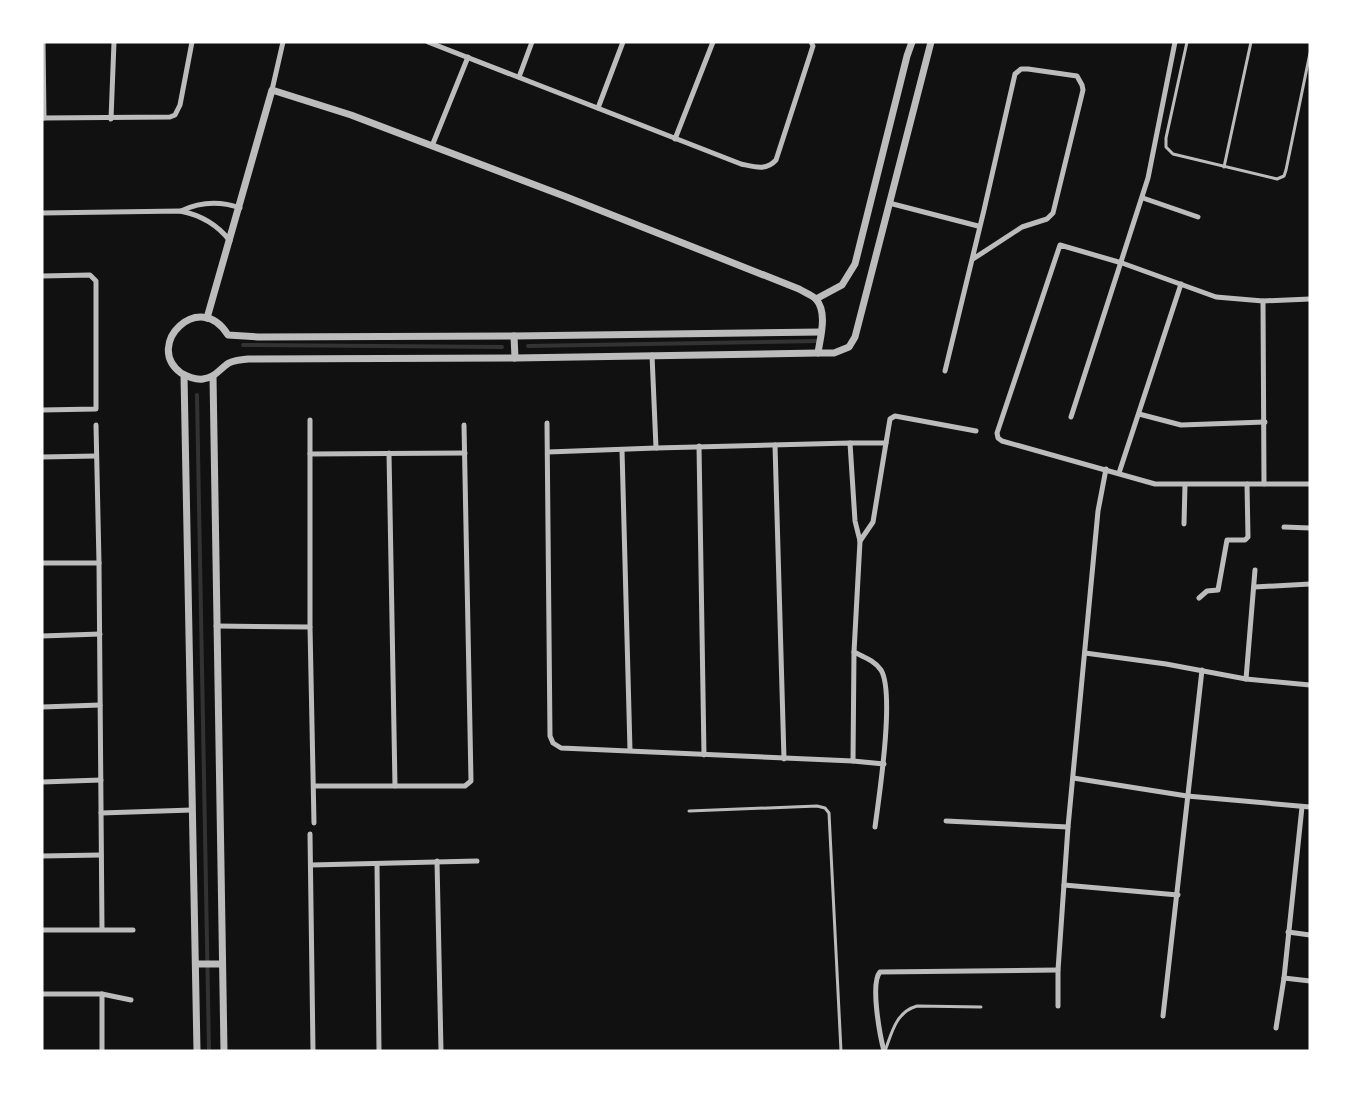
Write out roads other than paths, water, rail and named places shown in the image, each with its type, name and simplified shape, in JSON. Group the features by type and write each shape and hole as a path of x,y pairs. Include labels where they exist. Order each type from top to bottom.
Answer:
{"street":[{"path":"42,42 43,118 167,118 174,115 180,105 192,42"},
{"path":"111,118 114,42"},
{"path":"207,318 240,207 283,42"},
{"path":"428,42 443,45 675,139 741,164 758,168 770,166 776,160 813,46 811,42"},
{"path":"519,77 532,42"},
{"path":"598,108 622,42"},
{"path":"675,139 713,42"},
{"path":"816,299 842,285 855,264 912,42"},
{"path":"821,332 513,338 228,335 219,324 199,317 182,323 172,336 170,354 177,370 194,379 213,376 220,372 227,363 248,359 818,354 834,353 849,347 855,337 931,42"},
{"path":"1071,417 1143,198 1175,42"},
{"path":"432,146 468,57"},
{"path":"945,371 1015,74 1021,69 1028,69 1077,76 1083,85 1083,90 1053,213 1047,219 1022,227 973,259"},
{"path":"272,90 351,115 799,289 816,299 822,316 818,354"},
{"path":"1143,198 1198,217"},
{"path":"42,213 180,211 207,203 223,203 240,207"},
{"path":"889,203 978,226"},
{"path":"180,211 208,221 230,241"},
{"path":"1310,299 1263,301 1216,297 1122,263 1060,245 997,433 998,438 1002,441 1106,469 1148,483 1310,484"},
{"path":"42,276 90,275 96,281 96,409 42,410"},
{"path":"1119,473 1181,284"},
{"path":"1263,301 1264,484"},
{"path":"513,338 515,356"},
{"path":"652,355 656,448"},
{"path":"184,375 192,810 199,964 196,1051"},
{"path":"213,376 224,1051"},
{"path":"1139,414 1181,425 1264,422"},
{"path":"860,541 873,522 890,419 895,416 976,431"},
{"path":"310,420 310,627 314,823"},
{"path":"547,423 550,736 553,743 561,748 884,764"},
{"path":"314,786 465,786 471,781 464,424"},
{"path":"96,425 102,929"},
{"path":"850,443 855,521 860,541 854,651 853,761"},
{"path":"548,452 699,446 886,443"},
{"path":"775,445 784,759"},
{"path":"699,446 704,755"},
{"path":"622,450 630,750"},
{"path":"389,453 394,786"},
{"path":"310,454 465,453"},
{"path":"42,456 96,456"},
{"path":"1058,1006 1058,970 1068,827 1098,511 1106,469"},
{"path":"1184,524 1185,484"},
{"path":"1199,598 1207,591 1218,590 1227,540 1245,540 1248,537 1247,484"},
{"path":"1284,527 1310,528"},
{"path":"42,563 99,563"},
{"path":"1246,679 1255,570"},
{"path":"1254,587 1310,584"},
{"path":"216,626 310,627"},
{"path":"42,636 100,634"},
{"path":"854,651 873,661 880,670 887,689 884,764 875,827"},
{"path":"1084,653 1202,670 1246,679 1310,685"},
{"path":"1163,1016 1202,670"},
{"path":"42,707 100,705"},
{"path":"1073,778 1187,796 1310,807"},
{"path":"42,782 101,780"},
{"path":"1276,1028 1284,978 1302,807"},
{"path":"101,813 192,810"},
{"path":"946,821 1068,827"},
{"path":"310,834 313,1051"},
{"path":"42,856 101,855"},
{"path":"437,861 441,1051"},
{"path":"311,865 477,861"},
{"path":"377,864 380,1051"},
{"path":"1064,885 1178,895"},
{"path":"42,930 134,930"},
{"path":"1288,932 1310,935"},
{"path":"199,964 222,964"},
{"path":"885,1051 877,1011 877,978 880,972 1058,970"},
{"path":"1284,978 1310,981"},
{"path":"42,994 102,994 131,1000"},
{"path":"102,994 102,1051"}],"lane":[{"path":"1187,42 1166,147 1173,154 1277,179 1284,176 1310,53"},
{"path":"1224,167 1251,42"},
{"path":"689,811 817,806 825,808 829,813 841,1051"},
{"path":"885,1051 897,1021 902,1013 910,1008 917,1006 981,1007"}],"waterway":[{"path":"528,346 818,341"},
{"path":"243,345 502,347"},
{"path":"197,395 209,1051"}]}
